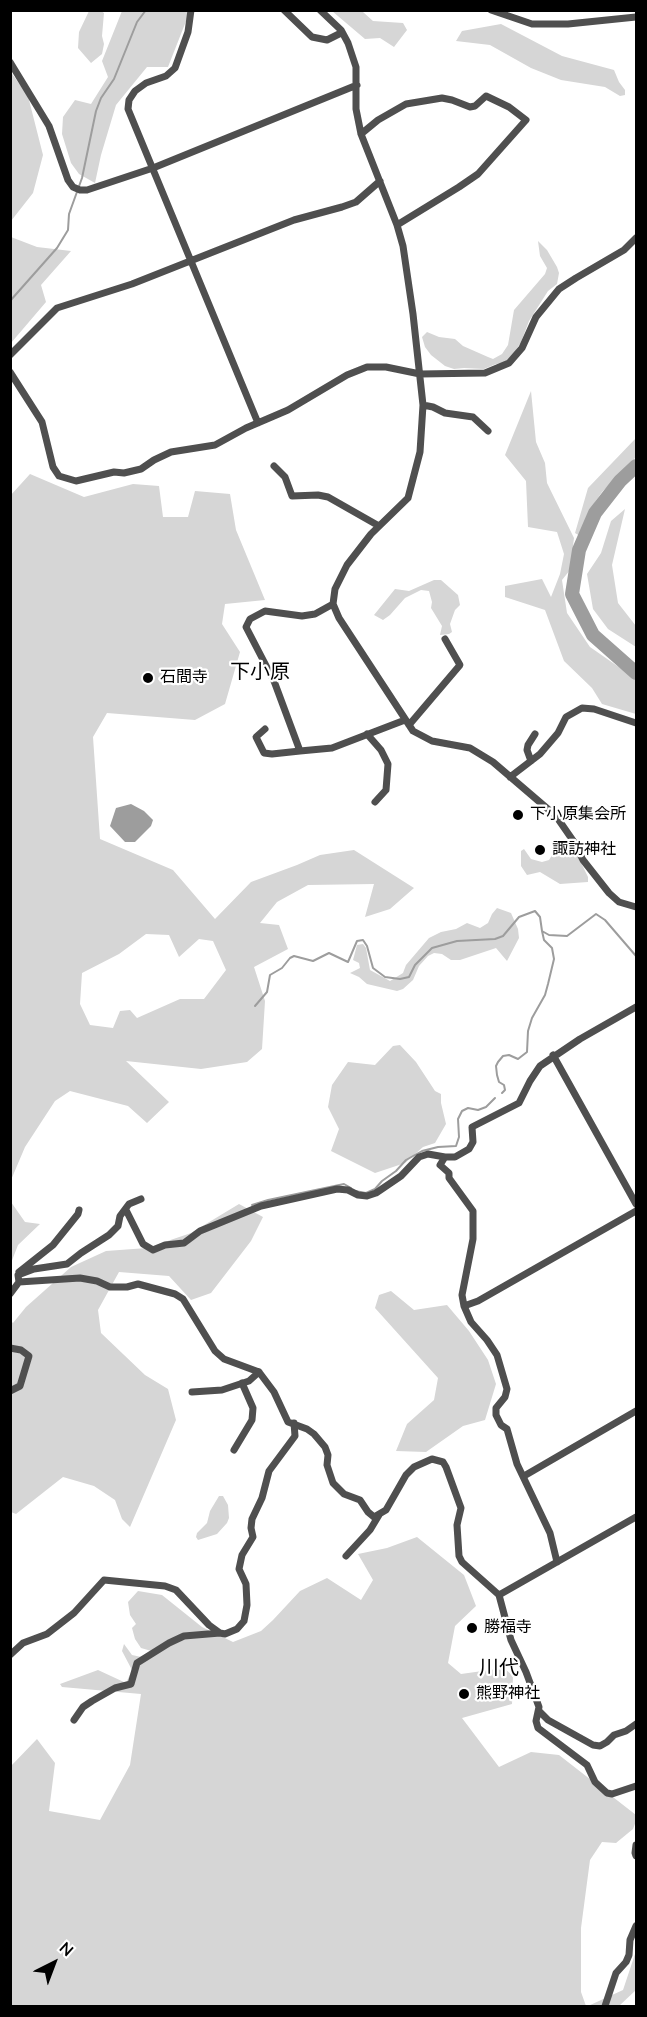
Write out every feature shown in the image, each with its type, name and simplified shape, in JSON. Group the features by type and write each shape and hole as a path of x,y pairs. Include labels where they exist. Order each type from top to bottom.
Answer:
{"street":[{"path":"191,10 188,32 175,68 135,91 129,100 128,109 258,423"},
{"path":"284,10 312,38 327,40 341,33"},
{"path":"320,10 341,30 348,43 356,67 356,109 361,134 403,246 423,405 420,452 408,498 379,526 347,565 335,589 333,604 339,618 413,731 432,741 470,748 493,762 556,816 574,842 582,860 609,893 619,902 636,907"},
{"path":"491,10 532,24 568,24 636,16"},
{"path":"10,62 49,126 68,180 73,187 87,190 153,168 357,85"},
{"path":"361,134 378,120 406,104 442,98 470,107 475,106 486,96 509,107 526,120 478,174 397,225"},
{"path":"10,355 57,308 132,284 294,220 349,205 380,182"},
{"path":"10,372 42,422 53,466 59,476 66,480 76,481 114,472 141,470 154,460 171,452 215,446 288,410 347,375 367,367 386,367 420,374 485,373 509,363 522,348 536,317 559,289 624,250 636,238"},
{"path":"423,405 445,413 473,417 488,431"},
{"path":"274,466 285,477 292,496 328,497 379,526"},
{"path":"300,751 274,681 246,627 250,619 266,611 302,616 315,614 333,604"},
{"path":"265,729 256,737 264,753 272,754 332,748 407,722 459,665 445,639"},
{"path":"510,777 540,754 558,733 566,717 582,708 594,709 636,723"},
{"path":"367,734 381,750 388,764 386,790 375,802"},
{"path":"531,761 527,750 535,734"},
{"path":"126,1210 143,1244 153,1250 165,1245 183,1243 191,1235 261,1206 337,1189 367,1196 401,1176 419,1157 428,1154 455,1157 469,1149 473,1142 472,1127 519,1103 540,1066 554,1055 636,1007"},
{"path":"554,1055 636,1204"},
{"path":"445,1157 440,1165 449,1173 449,1178 473,1211 473,1239 462,1295 464,1306 471,1322 487,1340 496,1355 507,1389 505,1397 496,1408 496,1415 501,1425 507,1429 517,1464 550,1533 557,1562"},
{"path":"18,1278 34,1269 68,1264 109,1235 118,1226 120,1216 129,1204 141,1199"},
{"path":"10,1294 20,1271 53,1245 79,1210"},
{"path":"464,1306 478,1301 636,1211"},
{"path":"18,1278 80,1278 97,1281 110,1287 127,1287 138,1284 176,1294 183,1299 215,1351 224,1359 259,1372 274,1392 288,1422 302,1426 314,1434 325,1447 328,1455 327,1465 333,1483 344,1494 360,1500 368,1512 375,1517 379,1515"},
{"path":"10,1348 21,1350 28,1356 20,1386 10,1391"},
{"path":"192,1392 222,1390 249,1381 259,1372"},
{"path":"234,1450 252,1420 253,1408 242,1383"},
{"path":"524,1476 636,1411"},
{"path":"74,1720 83,1707 92,1701 115,1688 131,1684 137,1663 169,1643 184,1636 223,1633 237,1629 244,1621 247,1605 246,1584 239,1569 242,1555 253,1537 252,1519 262,1498 269,1471 295,1436 294,1423"},
{"path":"346,1556 370,1530 379,1515 386,1510 406,1475 414,1467 432,1459 443,1461 461,1508 457,1525 459,1556 462,1562 500,1595 511,1640 526,1672 539,1711 548,1720 600,1746 614,1735 636,1724"},
{"path":"500,1595 636,1517"},
{"path":"10,1655 23,1643 47,1634 74,1613 104,1580 165,1586 176,1590 209,1625 223,1633"},
{"path":"539,1711 536,1721 538,1728 587,1765 595,1782 607,1793 612,1794 636,1786"},
{"path":"636,1845 636,1856"},
{"path":"605,2007 616,1973 629,1955 630,1940 636,1926"}],"shaded area":[{"path":"89,11 104,13 102,54 91,63 78,48 79,32"},
{"path":"122,11 190,11 168,67 147,67 116,105 95,183 79,174 71,163 62,134 63,117 75,100 91,104 108,77 102,61"},
{"path":"332,11 363,12 373,21 403,23 407,30 394,47 380,38 365,39"},
{"path":"501,24 562,56 614,70 625,90 625,95 620,96 605,87 561,80 531,68 490,45 456,41 462,31"},
{"path":"10,71 28,96 43,155 33,193 11,221"},
{"path":"11,237 37,247 71,251 41,285 46,302 11,343"},
{"path":"538,241 547,250 557,267 559,273 557,284 548,291 529,321 521,342 511,358 484,369 454,369 445,366 431,355 422,337 427,332 439,337 455,339 463,346 493,359 502,354 508,345 514,310 545,274 547,268 540,256"},
{"path":"531,391 536,442 545,463 547,483 574,538 570,570 562,580 567,613 590,647 636,679 636,714 602,704 592,688 564,661 545,610 505,597 505,586 542,579 551,597 560,574 564,554 557,532 528,527 526,481 505,455"},
{"path":"636,438 636,457 602,492 580,536 575,533 588,488"},
{"path":"30,474 84,497 133,484 159,486 163,517 188,517 195,491 230,494 236,530 265,600 225,604 222,624 240,652 225,704 195,720 107,713 93,737 100,839 173,870 215,919 251,882 320,855 354,850 414,888 390,909 365,917 374,884 308,885 277,902 260,923 279,925 288,949 254,967 265,1001 262,1049 247,1062 201,1069 126,1061 169,1102 147,1123 128,1106 70,1091 55,1101 25,1147 11,1180 10,496","holes":["146,934 169,935 179,957 199,939 213,941 226,970 204,999 180,999 137,1018 130,1010 120,1011 113,1028 90,1025 80,1004 82,973 119,954"]},
{"path":"625,509 612,565 618,603 636,626 636,647 608,629 593,609 587,574 601,553 611,521"},
{"path":"434,580 441,580 458,595 460,605 455,610 450,624 452,632 449,634 440,635 442,626 431,608 429,591 421,590 405,598 383,620 374,615 395,589 409,591"},
{"path":"131,804 144,811 153,820 151,826 135,842 125,842 110,826 116,808"},
{"path":"572,844 588,877 588,882 560,884 540,872 527,875 521,866 521,851 524,849 531,859 542,862 549,860 554,852"},
{"path":"497,908 511,913 518,929 519,938 507,961 496,948 460,960 451,960 442,954 434,953 419,966 413,980 397,991 367,984 350,973 360,968 359,963 353,960 357,945 363,944 366,948 370,970 390,981 403,973 406,965 429,938 467,923 480,928 488,923"},
{"path":"400,1045 416,1062 435,1091 441,1094 446,1124 435,1143 423,1147 405,1163 375,1173 331,1151 339,1129 328,1107 332,1085 348,1062 375,1065 393,1046"},
{"path":"11,1202 25,1222 40,1224 18,1245 11,1263"},
{"path":"239,1204 263,1217 251,1241 211,1293 191,1300 169,1276 119,1272 98,1310 101,1333 145,1375 168,1389 176,1420 130,1527 122,1519 115,1500 94,1486 63,1477 16,1514 11,1512 10,1320 13,1323 26,1307 71,1267 106,1251 147,1248 191,1233"},
{"path":"391,1291 414,1310 447,1305 469,1331 488,1360 496,1384 485,1420 463,1426 426,1452 396,1451 407,1424 434,1400 438,1378 375,1308 379,1295"},
{"path":"219,1496 223,1496 228,1505 227,1523 217,1534 198,1540 197,1533 207,1523 210,1511"},
{"path":"417,1537 464,1575 476,1606 455,1626 448,1663 461,1674 504,1668 513,1676 512,1704 462,1718 499,1767 531,1752 559,1755 636,1815 633,1829 616,1843 602,1842 590,1860 581,1928 581,1992 586,2006 11,2006 10,1767 37,1739 55,1763 49,1811 100,1820 130,1765 141,1694 62,1687 60,1684 98,1670 126,1683 132,1670 122,1651 124,1644 132,1655 146,1658 155,1652 141,1648 135,1639 132,1628 136,1624 130,1615 128,1602 138,1591 162,1595 202,1627 233,1642 261,1631 300,1591 327,1578 361,1600 373,1580 358,1554 387,1548"},
{"path":"636,1951 636,1990 619,2006 588,2006 623,1990"}],"waterway":[{"path":"10,301 57,248 68,230 69,214 82,178 96,111 101,98 114,79 137,22 146,10"},
{"path":"636,466 620,481 595,513 579,550 572,594 593,635 636,673"},
{"path":"255,1006 267,992 270,975 282,968 294,956 313,961 329,953 348,962 357,941 363,940 373,968 385,977 400,979 409,977 415,965 432,948 457,941 495,939 503,936 519,917 535,911 540,917 542,931 549,935 567,936 596,914 605,920 636,956"},
{"path":"502,1093 505,1090 504,1085 499,1082 496,1066 503,1056 509,1055 518,1059 527,1052 528,1031 532,1018 545,995 548,984 554,959 552,948 544,940 542,931"},
{"path":"355,1191 366,1193 375,1189 406,1160 422,1151 456,1146 459,1137 458,1119 462,1111 468,1108 478,1110 486,1107 495,1098"},
{"path":"252,1205 344,1184 351,1188"}],"place":[{"name":"石間寺","path":"148,678"},
{"name":"下小原集会所","path":"518,815"},
{"name":"諏訪神社","path":"540,850"},
{"name":"勝福寺","path":"472,1628"},
{"name":"熊野神社","path":"464,1694"}],"district":[{"name":"下小原","path":"260,673"},
{"name":"川代","path":"499,1669"}]}
